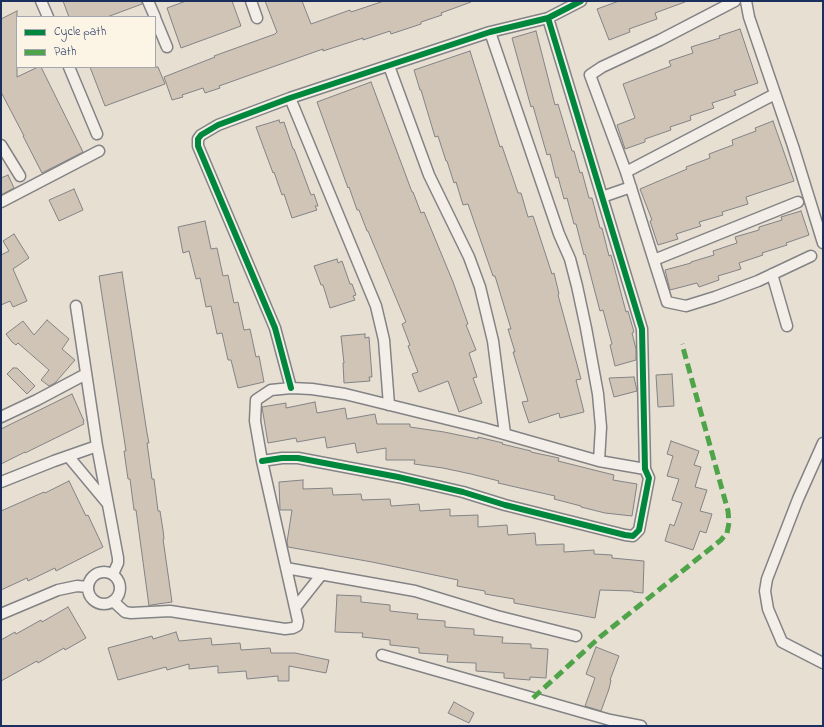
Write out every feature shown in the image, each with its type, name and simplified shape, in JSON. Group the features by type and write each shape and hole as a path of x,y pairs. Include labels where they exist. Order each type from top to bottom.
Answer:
{"street":[{"path":"41,1 48,16"},
{"path":"148,1 154,16"},
{"path":"251,1 258,18"},
{"path":"291,388 275,328 198,146 198,140 207,131 218,125 290,98 490,32 548,18 581,1"},
{"path":"735,1 660,40 602,67 590,75 626,172 667,302 686,306 715,297 772,274 811,256"},
{"path":"746,1 749,16 793,146 823,244"},
{"path":"262,461 290,457 398,477 463,492 505,505 625,535 633,536 639,530 649,483 649,478 645,469 642,329 548,18"},
{"path":"156,20 167,47"},
{"path":"490,32 559,234 570,259 586,328 598,394 601,427 599,461"},
{"path":"389,66 429,175 469,257 478,282 493,341 505,434"},
{"path":"69,68 97,134"},
{"path":"626,172 776,94"},
{"path":"290,98 376,306 384,340 389,405"},
{"path":"1,145 20,176"},
{"path":"1,202 98,151"},
{"path":"602,197 631,187"},
{"path":"654,260 798,202"},
{"path":"772,274 787,326"},
{"path":"76,306 97,446 118,563 113,574"},
{"path":"1,417 86,374"},
{"path":"114,601 125,612 131,613 170,611 285,629 297,626 298,621 262,461 255,421 256,400 271,390 291,388 312,389 338,393 505,434 599,461 645,469"},
{"path":"823,444 798,499 767,579 765,592 768,609 782,642 823,663"},
{"path":"1,482 97,446"},
{"path":"68,456 108,505"},
{"path":"286,568 415,591 497,616 576,636"},
{"path":"105,572 113,574 119,582 120,593 114,601 102,604 97,602 92,598 89,592 88,586 91,579 97,573 105,572"},
{"path":"295,608 322,574"},
{"path":"1,614 58,590 77,586 88,586"},
{"path":"382,655 610,720 641,726"}],"building":[{"path":"63,1 142,1 142,4 110,16 69,16"},
{"path":"186,1 232,1 241,26 181,48 167,8"},
{"path":"265,1 302,1 311,24 350,10 351,12 384,1 471,2 441,13 442,15 421,22 421,24 391,34 390,31 323,51 323,49 219,86 220,88 205,93 203,88 172,100 164,77 277,32"},
{"path":"619,1 685,2 655,13 657,19 629,29 630,32 609,40 597,9"},
{"path":"17,11 17,77 36,68 41,68 83,152 42,173 1,92 1,19"},
{"path":"740,29 758,83 734,91 736,95 712,103 714,108 690,116 691,120 670,127 671,130 645,139 645,142 625,149 617,125 635,118 623,84 671,66 669,61 693,53 691,47 720,38 719,36"},
{"path":"536,31 555,105 558,104 572,151 574,151 580,173 582,172 589,198 592,198 609,256 611,255 626,312 628,311 634,332 632,333 636,349 636,360 615,366 610,345 612,344 603,310 600,311 576,224 574,224 567,198 564,199 558,177 556,178 550,154 547,155 533,106 531,107 512,38"},
{"path":"470,51 500,147 502,146 518,193 521,193 528,217 533,216 552,274 554,273 558,295 581,379 576,380 584,412 560,418 559,413 529,423 522,402 528,401 513,352 515,352 508,329 511,329 495,276 493,276 468,204 463,205 456,182 454,183 438,136 435,137 420,90 414,70"},
{"path":"158,67 165,84 105,106 90,68"},
{"path":"371,82 412,192 421,213 424,212 453,282 468,324 466,325 476,350 469,353 477,377 473,378 482,403 459,412 448,381 419,392 412,374 418,372 408,346 410,345 402,324 406,322 359,210 357,210 349,187 348,188 317,102"},
{"path":"279,120 280,123 284,122 311,195 314,194 318,206 315,206 317,210 292,218 284,194 282,195 256,127"},
{"path":"773,121 794,181 746,197 748,204 722,212 723,215 699,222 701,226 676,234 678,239 658,245 650,221 652,220 640,189 687,169 686,167 710,158 709,154 733,145 732,140 756,131 755,128"},
{"path":"8,175 14,188 1,195 1,178"},
{"path":"74,189 83,210 59,221 49,200"},
{"path":"801,211 809,235 786,243 787,245 762,253 763,255 739,263 741,269 718,276 719,280 699,287 697,283 670,290 665,270 714,255 713,251 737,243 735,237 759,230 759,227 782,220 781,217"},
{"path":"205,221 211,249 217,248 223,276 228,275 234,303 238,302 244,330 250,329 256,357 259,356 264,382 238,388 231,360 228,360 222,333 217,334 211,306 206,307 200,278 196,279 189,251 183,253 178,227"},
{"path":"14,234 29,258 13,269 27,301 13,307 10,301 1,305 1,255 9,251 3,241"},
{"path":"337,259 338,263 342,261 350,284 352,284 356,295 353,296 355,300 330,308 323,285 321,285 314,266"},
{"path":"122,272 149,443 147,443 152,479 154,479 158,511 160,511 163,530 172,602 149,606 136,510 134,510 130,479 128,479 124,451 126,451 99,276"},
{"path":"47,320 69,339 62,349 75,360 55,383 49,386 41,380 49,370 18,343 16,345 12,342 6,334 23,321 34,335"},
{"path":"365,334 365,338 369,337 372,377 369,377 370,381 344,383 344,363 341,336"},
{"path":"13,368 17,368 35,386 27,394 7,374"},
{"path":"672,374 674,406 658,407 656,375"},
{"path":"634,377 637,391 614,397 609,378"},
{"path":"72,394 84,424 1,464 1,429"},
{"path":"315,402 317,413 345,408 347,419 375,414 377,424 410,424 410,427 478,439 478,437 531,452 559,458 558,461 614,475 613,480 637,484 632,516 605,513 581,507 554,499 555,496 498,483 499,481 471,474 414,464 415,460 386,460 386,448 357,453 355,443 327,448 325,437 297,442 296,438 268,443 262,407 286,403 286,408"},
{"path":"671,441 699,451 694,465 701,467 695,487 707,490 700,511 712,514 706,533 700,531 693,550 665,541 670,524 674,526 682,503 672,500 679,479 667,476 673,456 667,454"},
{"path":"303,480 303,489 332,488 333,495 361,494 362,500 390,499 391,506 419,504 420,511 450,509 450,516 478,515 478,527 507,525 508,535 535,533 536,545 564,544 564,552 594,550 594,554 612,555 612,558 644,561 643,593 633,591 600,590 595,618 514,603 514,599 485,594 485,591 457,586 458,580 372,562 288,547 287,542 292,510 280,510 279,482"},
{"path":"69,481 86,516 88,515 103,547 56,571 55,568 28,581 27,578 1,590 1,511 44,492 45,493"},
{"path":"337,595 361,596 361,602 390,605 390,611 418,614 417,619 445,621 445,627 474,629 474,635 503,637 502,643 531,644 531,648 548,649 546,678 530,677 530,680 504,678 504,673 476,671 476,663 447,662 448,655 419,653 419,648 390,645 390,640 362,637 363,633 335,632"},
{"path":"68,607 86,638 65,650 64,648 38,663 37,661 1,681 1,640 15,632 16,634 41,620 42,622"},
{"path":"176,632 179,641 211,638 212,645 240,643 241,650 270,648 271,653 295,653 329,660 326,673 289,666 289,681 278,681 278,676 247,679 246,671 218,673 218,666 189,669 189,664 167,670 166,667 118,680 108,648 152,636 153,639"},
{"path":"596,647 619,656 601,711 585,706 595,678 586,674"},
{"path":"454,702 474,713 469,723 448,713"}],"marked path":[{"path":"533,698 600,637 721,540 727,533 729,523 728,511 682,344"}],"cycle path":[{"path":"291,388 275,328 198,146 198,139 201,135 218,125 290,98 490,32 548,18 581,1"},
{"path":"262,461 282,458 298,458 398,477 463,492 505,505 625,535 633,536 639,530 649,478 645,469 642,329 548,18"}]}
